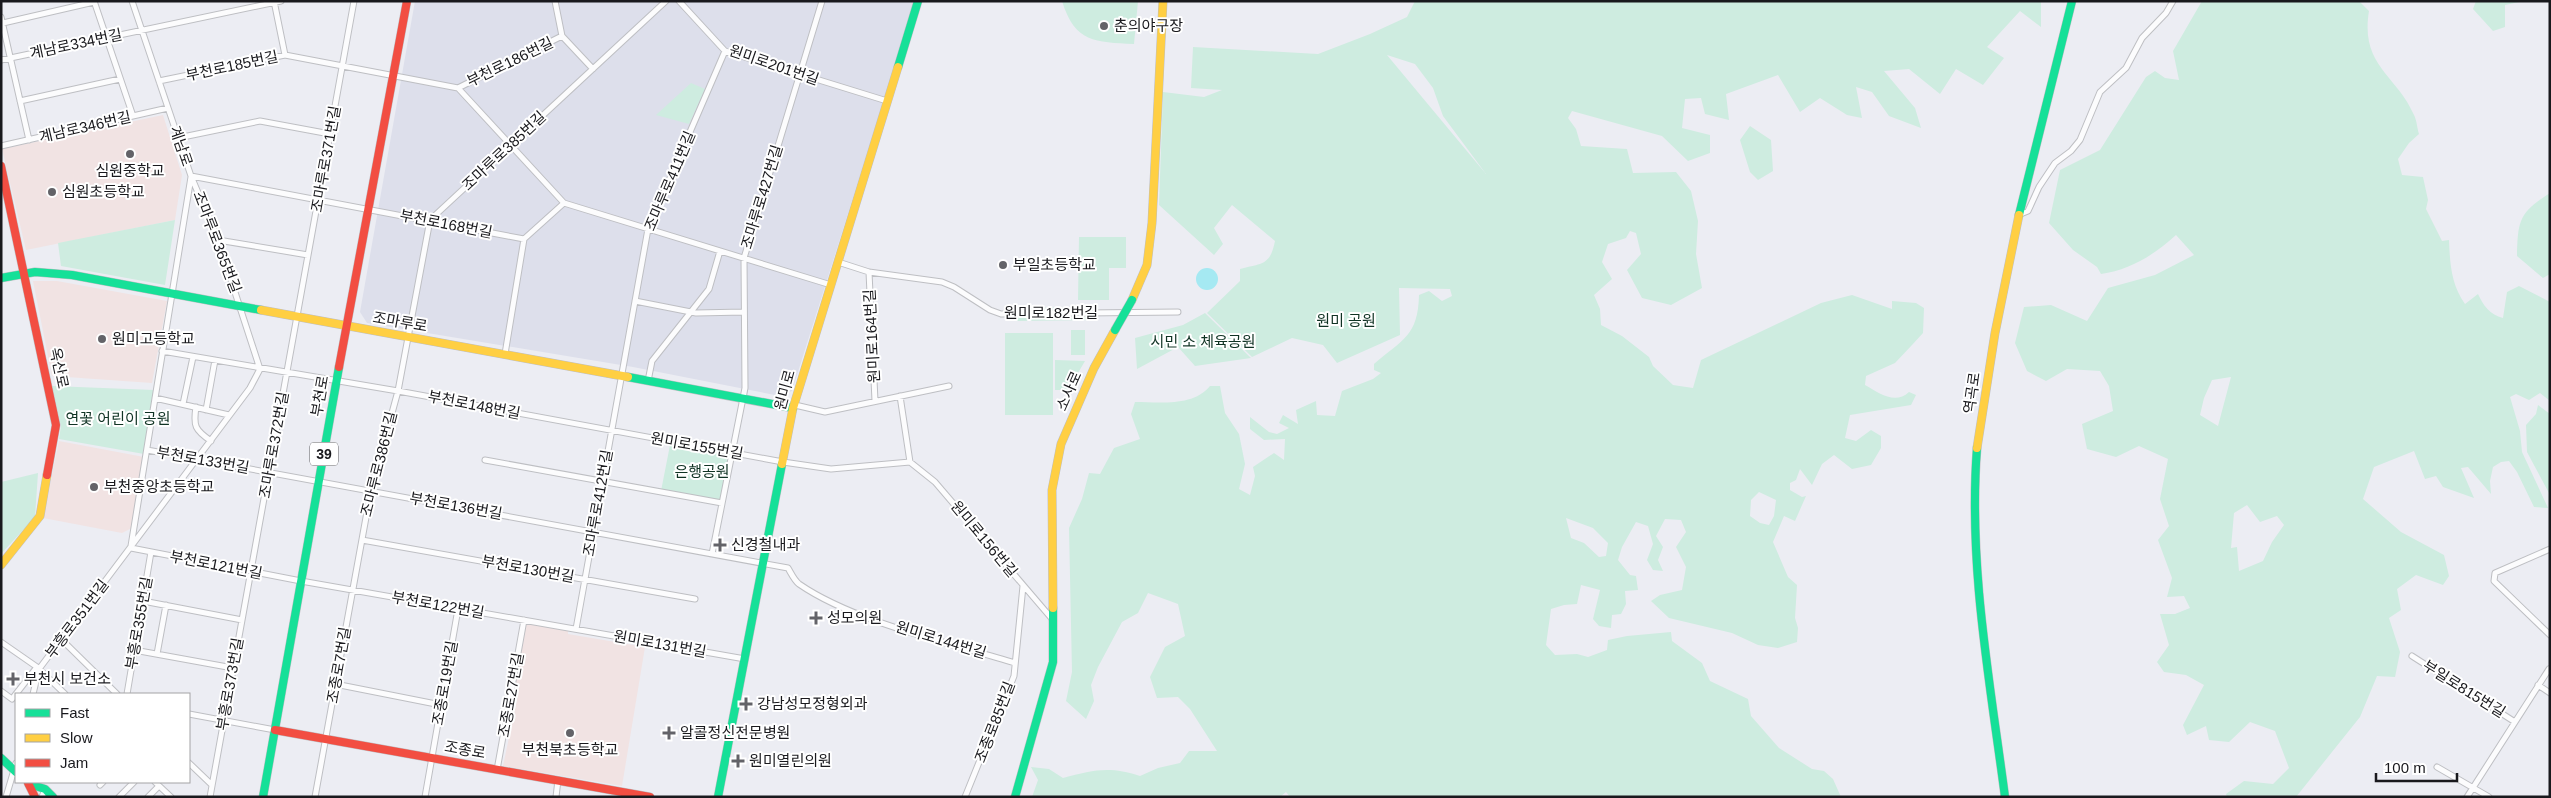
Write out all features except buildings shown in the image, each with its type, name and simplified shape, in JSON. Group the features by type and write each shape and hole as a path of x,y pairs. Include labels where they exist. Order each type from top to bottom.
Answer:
{"street":[{"name":"계남로","path":"131,548 191,176 132,1"},
{"name":"조마루로371번길","path":"297,318 354,1"},
{"name":"부천로","path":"263,797 346,326 407,1"},
{"path":"555,1 562,36 593,69"},
{"name":"조마루로385번길","path":"430,220 666,1"},
{"name":"원미로201번길","path":"679,1 726,51 887,101"},
{"name":"조마루로427번길","path":"712,554 743,399 744,258 822,1"},
{"name":"원미로","path":"718,797 794,407 918,1"},
{"name":"소사로","path":"1015,797 1053,662 1052,490 1061,444 1094,368 1132,300 1147,265 1152,224 1163,1"},
{"name":"역곡로","path":"2005,797 1978,577 1976,465 1984,399 2018,215 2042,110 2072,1"},
{"path":"2018,215 2028,211 2054,164 2071,151 2080,140 2100,92 2126,68 2142,38 2166,13 2173,1"},
{"path":"3,24 94,2 133,116"},
{"name":"계남로334번길","path":"1,60 277,2"},
{"path":"277,2 286,55"},
{"path":"1,17 10,58"},
{"name":"부천로186번길","path":"393,76 458,88 562,36"},
{"name":"조마루로411번길","path":"622,376 648,229 726,51"},
{"name":"부천로185번길","path":"159,81 286,55 393,76"},
{"name":"계남로334번길","path":"10,58 29,140"},
{"path":"20,101 120,79"},
{"name":"부천로186번길","path":"458,88 564,203"},
{"name":"계남로346번길","path":"1,146 168,108"},
{"path":"178,138 260,121 330,134"},
{"name":"옥산로","path":"1,166 56,425 40,516 1,565"},
{"name":"부천로168번길","path":"191,176 524,239"},
{"name":"조마루로365번길","path":"191,176 218,240 242,308 260,369"},
{"path":"504,354 524,239 564,203 831,285"},
{"path":"409,338 430,220"},
{"path":"218,240 308,256"},
{"path":"648,381 652,361 709,288 720,251"},
{"name":"원미로182번길","path":"838,262 869,272 942,282 954,287 990,310 1001,314 1178,312"},
{"name":"원미로164번길","path":"869,272 875,401"},
{"name":"조마루로","path":"1,278 24,273 58,273 794,407"},
{"path":"635,301 692,312 744,312"},
{"name":"조마루로372번길","path":"250,572 297,318"},
{"name":"조마루로386번길","path":"352,590 371,490 398,391 409,338"},
{"name":"부천로148번길","path":"162,351 398,391 611,430"},
{"path":"183,404 193,356"},
{"path":"206,410 215,360"},
{"name":"부흥로351번길","path":"33,693 38,668 62,640 211,441 250,388 260,369"},
{"name":"조마루로412번길","path":"576,629 601,480 622,376"},
{"name":"원미로164번길","path":"794,407 825,412 949,386"},
{"path":"783,462 831,469 910,462 900,396"},
{"path":"155,398 229,415"},
{"path":"196,407 194,422 200,434 211,441"},
{"name":"원미로155번길","path":"611,430 783,462"},
{"name":"부천로133번길","path":"147,450 319,481"},
{"path":"485,460 722,502"},
{"name":"원미로156번길","path":"910,462 936,482 1053,620"},
{"name":"부천로136번길","path":"319,481 712,554"},
{"name":"부천로130번길","path":"362,540 695,599"},
{"name":"부천로121번길","path":"131,548 301,581"},
{"path":"2550,549 2495,573 2494,581 2550,635"},
{"name":"부흥로355번길","path":"127,693 151,552"},
{"name":"원미로144번길","path":"712,554 788,568 797,583 845,608 884,623 1015,663"},
{"name":"부흥로373번길","path":"210,797 250,572"},
{"name":"부천로122번길","path":"301,581 576,629"},
{"name":"조종로85번길","path":"966,797 1009,692 1015,663 1023,586"},
{"name":"조종로7번길","path":"316,797 352,590"},
{"path":"143,601 242,620"},
{"path":"157,654 166,605"},
{"name":"조종로19번길","path":"425,797 458,609"},
{"name":"조종로27번길","path":"497,770 524,620"},
{"name":"원미로131번길","path":"576,629 745,659"},
{"path":"62,640 116,693"},
{"path":"1,642 38,668 64,693"},
{"path":"134,650 233,668"},
{"name":"부일로815번길","path":"2412,656 2515,722"},
{"path":"17,693 38,668"},
{"name":"부일로815번길","path":"2467,797 2549,669"},
{"path":"335,684 441,705"},
{"path":"2538,686 2550,693"},
{"path":"1,691 12,699 15,695"},
{"path":"190,714 275,730"},
{"name":"조종로","path":"275,730 650,797"},
{"path":"1,758 15,767"},
{"path":"190,764 212,785"},
{"path":"2437,767 2489,797"},
{"path":"6,797 15,771"},
{"path":"556,797 558,780"},
{"path":"28,783 53,797"},
{"path":"28,783 35,797"},
{"path":"119,797 133,783"},
{"path":"148,797 157,784 171,797"}],"shaded area":[{"path":"415,1 915,1 792,391 780,396 633,367 367,323 360,312"},
{"path":"163,115 182,175 175,220 26,250 2,149"},
{"name":"원미고등학교","path":"33,281 57,281 167,301 152,383 52,376"},
{"name":"부천중앙초등학교","path":"59,441 144,457 132,528 122,533 43,518"},
{"name":"부천북초등학교","path":"524,620 568,628 568,634 645,647 622,786 503,766 518,695 511,694"}],"green space":[{"name":"춘의야구장","path":"1062,1 1138,1 1134,44 1098,41 1088,38 1073,25"},
{"name":"원미 공원","path":"1415,1 2041,1 2041,27 2020,11 1987,47 2004,58 1983,85 1956,69 1940,94 1909,69 1884,71 1915,108 1921,128 1889,116 1872,92 1856,87 1862,118 1847,115 1820,98 1800,112 1778,75 1726,94 1729,120 1705,114 1701,98 1685,99 1682,128 1710,135 1710,153 1688,161 1662,136 1572,111 1568,118 1576,129 1581,146 1627,149 1633,173 1676,172 1691,191 1698,221 1696,254 1702,288 1671,305 1642,298 1627,270 1641,254 1636,233 1630,231 1626,238 1608,244 1602,262 1612,279 1594,295 1600,309 1601,325 1622,336 1649,357 1653,366 1673,385 1693,388 1701,360 1821,303 1852,295 1892,309 1892,301 1916,303 1924,308 1923,333 1895,363 1866,376 1865,385 1887,396 1898,398 1909,392 1916,395 1911,405 1850,415 1845,438 1856,441 1871,430 1881,436 1881,448 1871,465 1852,469 1834,455 1822,464 1812,485 1800,469 1796,480 1790,483 1790,490 1802,497 1806,496 1795,521 1784,516 1773,542 1788,577 1797,585 1795,618 1798,628 1797,642 1778,648 1758,645 1732,633 1669,618 1651,601 1660,595 1682,590 1686,567 1676,547 1686,532 1681,520 1665,519 1656,536 1663,547 1658,560 1663,571 1653,570 1647,560 1653,544 1648,526 1636,522 1622,547 1618,560 1630,575 1636,576 1638,590 1625,591 1626,604 1621,614 1612,615 1611,628 1599,626 1593,619 1600,590 1581,585 1577,604 1551,609 1546,645 1555,655 1577,654 1588,657 1607,650 1608,640 1627,636 1671,632 1672,641 1702,663 1710,681 1748,699 1751,716 1779,748 1812,769 1824,771 1833,779 1841,797 1290,797 1286,792 1280,797 1032,797 1038,780 1031,767 1049,769 1063,778 1102,770 1120,771 1140,776 1158,768 1180,763 1189,751 1217,751 1190,709 1178,697 1157,698 1150,677 1165,647 1185,636 1178,604 1148,593 1138,613 1122,622 1098,667 1091,685 1094,701 1086,719 1066,701 1072,672 1069,528 1082,499 1089,473 1100,474 1114,448 1140,439 1131,414 1135,402 1175,402 1203,393 1210,386 1220,386 1225,413 1239,434 1245,464 1239,489 1250,495 1255,476 1253,467 1274,453 1284,460 1285,439 1264,440 1250,429 1250,417 1269,432 1277,434 1289,428 1279,423 1283,415 1298,424 1296,410 1316,401 1317,415 1335,416 1342,391 1373,379 1381,373 1374,370 1374,364 1407,336 1416,320 1419,295 1429,291 1442,301 1452,296 1450,289 1399,288 1400,335 1337,363 1323,345 1292,338 1252,357 1207,313 1240,281 1240,269 1259,264 1268,259 1275,241 1232,205 1214,228 1223,244 1214,255 1159,205 1163,92 1204,97 1222,90 1191,88 1193,47 1318,54 1407,17","holes":["1387,55 1415,64 1433,88 1443,116 1486,174","1759,492 1776,500 1774,516 1769,525 1760,523 1750,516 1751,500","1566,518 1593,528 1608,543 1606,556 1599,557 1584,543 1571,538"]},
{"path":"2202,1 2359,1 2369,11 2368,30 2370,45 2375,57 2381,68 2407,101 2414,115 2419,134 2409,143 2398,159 2402,175 2423,177 2428,200 2426,209 2442,241 2449,240 2454,281 2465,304 2478,294 2482,302 2494,315 2503,318 2507,292 2519,286 2550,302 2550,401 2540,393 2529,400 2516,394 2510,397 2520,431 2522,452 2548,508 2534,507 2517,472 2509,461 2501,462 2493,467 2490,481 2491,494 2468,467 2461,468 2474,498 2443,487 2436,476 2425,479 2414,451 2374,467 2363,499 2401,532 2444,555 2449,576 2443,585 2416,575 2397,589 2401,610 2389,618 2400,652 2395,677 2377,676 2360,717 2296,797 2227,797 2226,794 2244,781 2273,784 2289,768 2275,731 2250,722 2229,742 2209,740 2206,726 2187,735 2183,725 2204,685 2186,675 2164,672 2157,662 2169,645 2160,614 2175,614 2190,608 2184,596 2167,597 2172,578 2158,540 2169,526 2160,499 2168,459 2139,446 2116,457 2087,449 2082,424 2113,411 2109,386 2100,371 2067,369 2046,381 2027,371 2015,343 2024,307 2051,305 2087,321 2108,288 2155,275 2194,255 2176,235 2159,249 2132,265 2101,274 2097,267 2073,250 2049,223 2060,170 2100,150 2146,77 2155,71 2165,78 2179,80 2173,51","holes":["2231,377 2218,426 2200,415 2204,398 2212,380","2247,505 2260,522 2277,516 2284,525 2272,542 2263,561 2239,571 2237,547 2231,548 2234,513"]},
{"path":"2476,1 2524,1 2505,5 2505,27 2493,31 2473,9"},
{"path":"691,83 705,89 689,124 656,115"},
{"path":"1750,126 1771,140 1773,171 1758,180 1750,172 1740,140"},
{"path":"2550,193 2550,274 2543,278 2517,256 2518,234 2522,218 2526,212"},
{"path":"175,220 165,285 61,266 58,243"},
{"path":"1079,237 1126,237 1126,268 1109,268 1109,300 1078,300"},
{"path":"1094,307 1095,310 1012,311 1012,308"},
{"name":"시민 소 체육공원","path":"1205,313 1251,358 1195,366 1178,347 1137,369 1135,338 1183,325"},
{"path":"1094,316 1094,320 1006,321 1006,317"},
{"path":"1071,330 1085,330 1085,355 1071,355"},
{"path":"1005,333 1053,333 1053,415 1005,415"},
{"path":"1055,360 1085,361 1068,390 1055,390"},
{"name":"연꽃 어린이 공원","path":"52,386 154,390 144,454 59,439 61,426"},
{"path":"2538,405 2550,414 2550,495 2527,452 2526,425 2536,414"},
{"name":"은행공원","path":"671,440 732,452 722,503 661,491"},
{"path":"38,473 35,517 1,554 1,482"}],"water":[{"path":"1207,268 1215,271 1218,279 1215,287 1207,290 1199,287 1196,279 1199,271"}],"traffic: fast":[{"path":"898,67 918,1"},
{"path":"2019,215 2072,1"},
{"path":"1,278 35,272 72,275 261,310"},
{"path":"1115,330 1132,300"},
{"path":"263,797 339,367"},
{"path":"628,377 793,408"},
{"path":"1977,448 1975,536 1978,580 1987,667 2005,797"},
{"path":"718,797 782,464"},
{"path":"1015,797 1053,662 1053,608"},
{"path":"1,758 15,771"},
{"path":"29,784 45,789 53,797"}],"traffic: slow":[{"path":"1132,300 1147,265 1152,223 1163,1"},
{"path":"782,464 793,408 898,67"},
{"path":"1977,448 1995,333 2019,215"},
{"path":"261,310 628,377"},
{"path":"1053,608 1052,490 1061,444 1094,368 1115,330"},
{"path":"1,565 40,516 47,475"}],"traffic: jam":[{"path":"339,367 407,1"},
{"path":"1,166 56,425 47,475"},
{"path":"275,730 650,797"},
{"path":"28,783 35,797"}],"place":[{"name":"춘의야구장","path":"1104,26"},
{"name":"심원중학교","path":"130,154"},
{"name":"심원초등학교","path":"52,192"},
{"name":"부일초등학교","path":"1003,265"},
{"name":"원미고등학교","path":"102,339"},
{"name":"부천중앙초등학교","path":"94,487"},
{"name":"신경철내과","path":"720,545"},
{"name":"성모의원","path":"816,618"},
{"name":"부천시 보건소","path":"13,679"},
{"name":"강남성모정형외과","path":"746,704"},
{"name":"부천북초등학교","path":"570,733"},
{"name":"알콜정신전문병원","path":"669,733"},
{"name":"원미열린의원","path":"738,761"}]}
